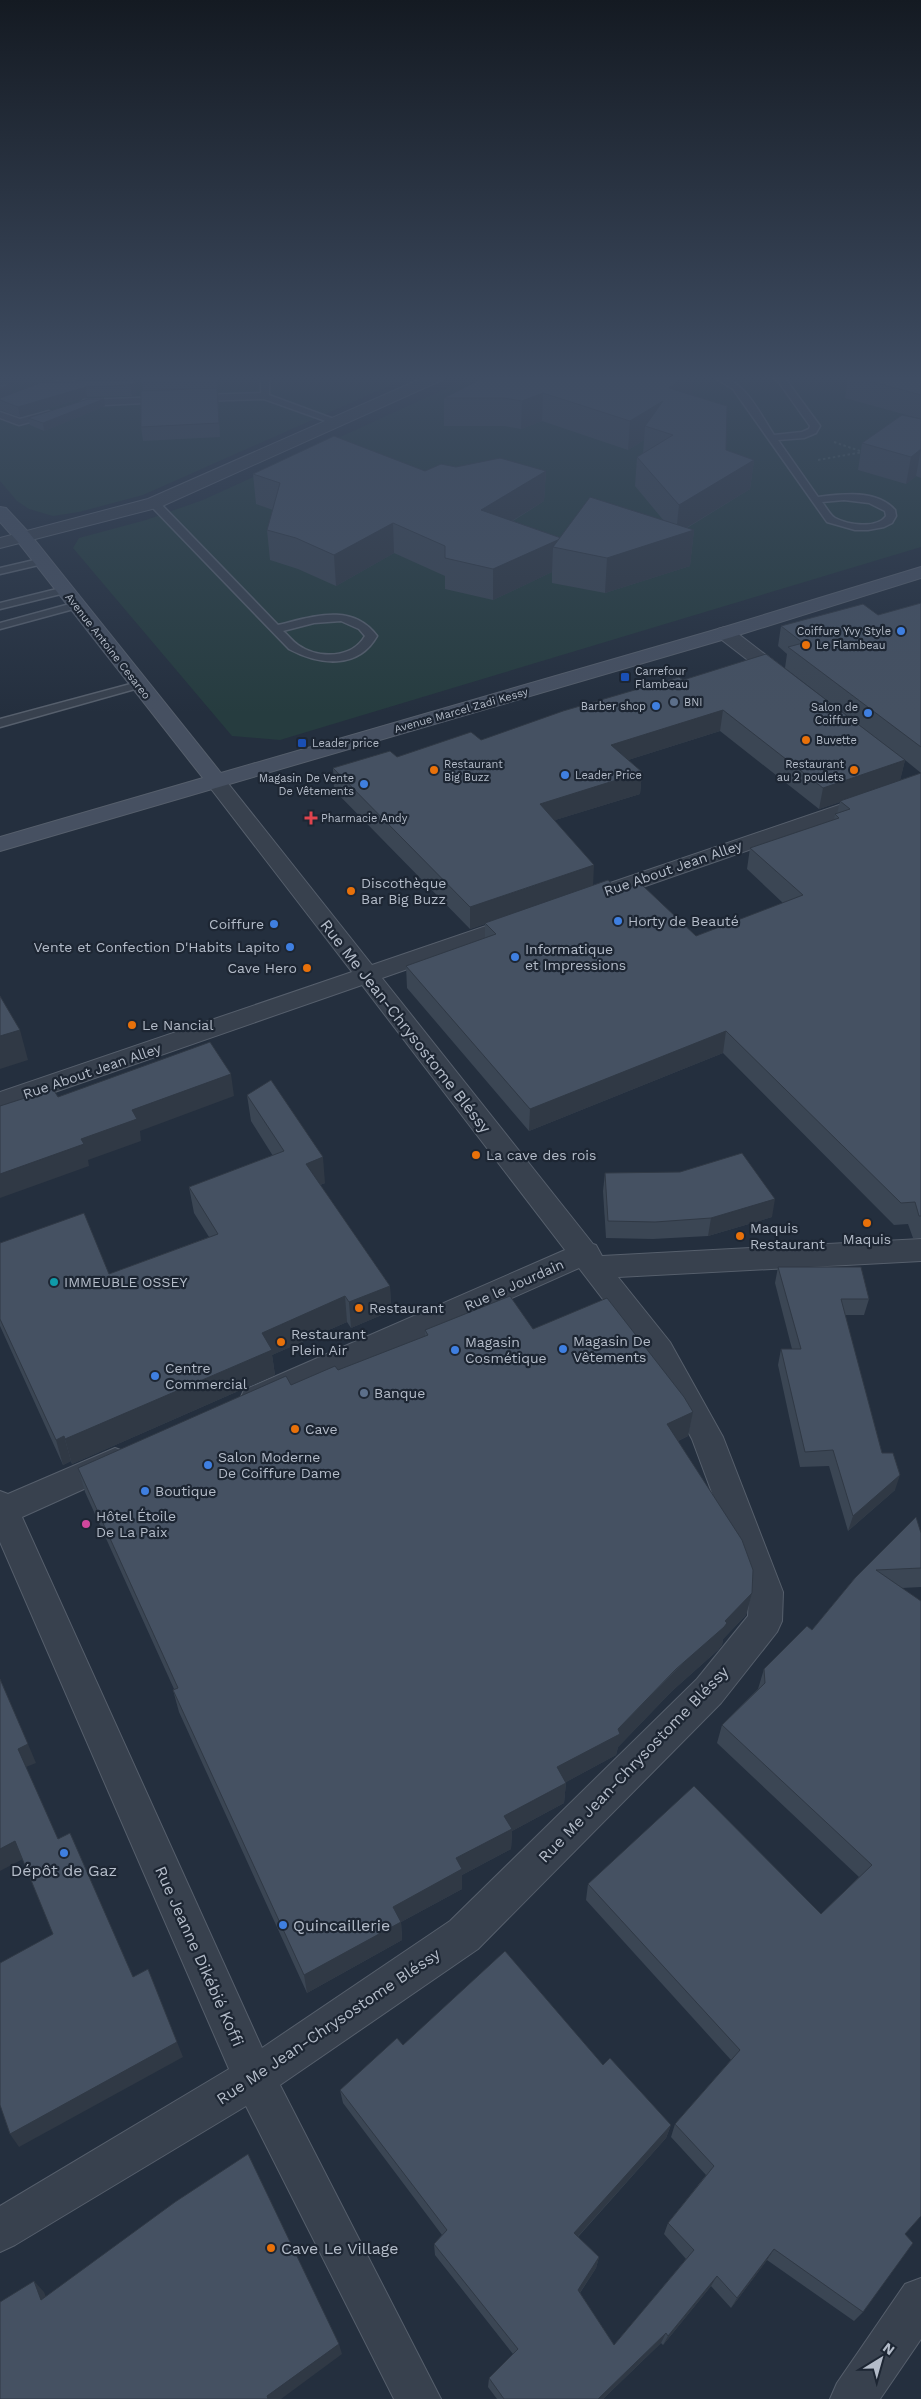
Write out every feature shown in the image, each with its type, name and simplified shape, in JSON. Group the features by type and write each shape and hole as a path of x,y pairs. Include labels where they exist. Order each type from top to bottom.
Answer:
{"street":[{"path":"0,543 154,503 186,489"},
{"name":"Avenue Antoine Cesareo","path":"0,512 24,538 138,685 216,780"},
{"name":"Avenue Marcel Zadi Kessy","path":"0,844 725,633 921,572"},
{"path":"725,633 802,693"},
{"name":"Rue Me Jean-Chrysostome Bléssy","path":"0,2230 254,2078 464,1936 709,1691 765,1621 766,1592 707,1437 659,1350 591,1260 367,976 216,780"},
{"name":"Rue About Jean Alley","path":"0,1102 367,976 916,781"},
{"path":"591,1260 921,1250"},
{"name":"Rue le Jourdain","path":"230,1410 591,1260"},
{"path":"1,1508 139,1450"},
{"name":"Rue Jeanne Dikébié Koffi","path":"1,1508 254,2078 418,2399"},
{"path":"854,2399 921,2300"}],"lane":[{"path":"807,489 815,500 831,520 855,527 880,525 888,521 891,516 890,510 873,500 847,498 815,500"},
{"path":"154,503 277,629 302,653 323,658 347,656 360,651 368,644 371,636 367,629 358,623 345,619 315,620 277,629"},
{"path":"0,571 43,562"},
{"path":"0,606 65,590"},
{"path":"0,626 77,605"},
{"path":"0,723 138,685"}],"green space":[{"path":"7,489 157,489 143,495 79,512 53,516 29,509 17,501"},
{"path":"227,489 921,489 921,547 280,740 232,736 73,548 79,538 146,520 203,500"}],"building":[{"path":"278,489 516,489 481,510 561,538 493,569 445,558 445,546 393,523 334,555 296,538 267,530"},
{"path":"665,489 706,489 679,505"},
{"path":"590,497 694,530 607,558 553,547"},
{"path":"921,603 921,747 788,647 803,643 781,626 863,604 878,615"},
{"path":"766,654 905,760 823,788 723,710 611,745 642,772 540,804 594,865 470,907 333,768 390,751 397,757 471,732 481,740 563,711 679,677 683,680"},
{"path":"921,773 921,1216 919,1216 915,1202 901,1203 726,1031 530,1109 406,966 496,934 485,923 608,880 618,891 640,883 696,936 803,895 750,848 839,818 835,814 850,809 840,801"},
{"path":"0,996 20,1030 0,1036"},
{"path":"210,1042 231,1074 132,1110 137,1119 81,1139 84,1144 0,1174 0,1106 53,1089 58,1097"},
{"path":"271,1080 323,1157 306,1164 390,1286 349,1302 345,1296 262,1333 272,1350 65,1439 64,1436 56,1440 0,1319 0,1243 84,1213 109,1274 218,1234 189,1187 284,1151 247,1095"},
{"path":"742,1153 775,1199 711,1218 655,1222 608,1221 605,1173 680,1172"},
{"path":"778,1267 861,1267 869,1299 841,1299 882,1453 893,1453 900,1475 853,1516 833,1450 805,1452 781,1349 801,1349"},
{"path":"510,1296 533,1329 607,1298 684,1397 693,1412 667,1424 742,1540 753,1570 752,1593 725,1621 727,1623 724,1627 676,1669 618,1729 620,1734 557,1767 566,1783 504,1816 512,1829 456,1858 462,1869 393,1907 401,1922 304,1975 173,1690 178,1688 78,1468 286,1376 291,1385 335,1366 338,1370 428,1335 425,1330"},
{"path":"916,1517 921,1533 921,1568 876,1570 921,1601 921,2216 905,2234 913,2243 863,2312 774,2249 737,2298 717,2276 668,2336 666,2333 598,2399 504,2399 489,2378 518,2349 434,2244 447,2230 340,2090 397,2038 403,2045 505,1951 603,2065 610,2058 671,2125 574,2233 599,2257 578,2290 614,2345 694,2250 668,2223 714,2166 675,2124 740,2050 588,1884 694,1786 821,1914 872,1865 722,1725 765,1683 764,1669 807,1626 812,1630 855,1578"},
{"path":"0,1679 28,1744 18,1749 58,1839 70,1833 133,1977 148,1969 177,2042 10,2134 0,2105 0,1963 53,1934 15,1841 0,1849"},
{"path":"248,2154 339,2344 267,2396 268,2399 0,2399 0,2302 34,2281 41,2300 175,2202"}],"place":[{"name":"Coiffure Yvy Style","path":"901,631"},
{"name":"Le Flambeau","path":"806,645"},
{"name":"Carrefour Flambeau","path":"625,677"},
{"name":"BNI","path":"674,702"},
{"name":"Barber shop","path":"656,706"},
{"name":"Salon de Coiffure","path":"868,713"},
{"name":"Buvette","path":"806,740"},
{"name":"Leader price","path":"302,743"},
{"name":"Restaurant Big Buzz","path":"434,770"},
{"name":"Restaurant au 2 poulets","path":"854,770"},
{"name":"Leader Price","path":"565,775"},
{"name":"Magasin De Vente De Vêtements","path":"364,784"},
{"name":"Pharmacie Andy","path":"311,818"},
{"name":"Discothèque Bar Big Buzz","path":"351,891"},
{"name":"Horty de Beauté","path":"618,921"},
{"name":"Coiffure","path":"274,924"},
{"name":"Vente et Confection D'Habits Lapito","path":"290,947"},
{"name":"Informatique et Impressions","path":"515,957"},
{"name":"Cave Hero","path":"307,968"},
{"name":"Le Nancial","path":"132,1025"},
{"name":"La cave des rois","path":"476,1155"},
{"name":"Maquis","path":"867,1223"},
{"name":"Maquis Restaurant","path":"740,1236"},
{"name":"IMMEUBLE OSSEY","path":"54,1282"},
{"name":"Restaurant","path":"359,1308"},
{"name":"Restaurant Plein Air","path":"281,1342"},
{"name":"Magasin De Vêtements","path":"563,1349"},
{"name":"Magasin Cosmétique","path":"455,1350"},
{"name":"Centre Commercial","path":"155,1376"},
{"name":"Banque","path":"364,1393"},
{"name":"Cave","path":"295,1429"},
{"name":"Salon Moderne De Coiffure Dame","path":"208,1465"},
{"name":"Boutique","path":"145,1491"},
{"name":"Hôtel Étoile De La Paix","path":"86,1524"},
{"name":"Dépôt de Gaz","path":"64,1853"},
{"name":"Quincaillerie","path":"283,1925"},
{"name":"Cave Le Village","path":"271,2248"}]}
